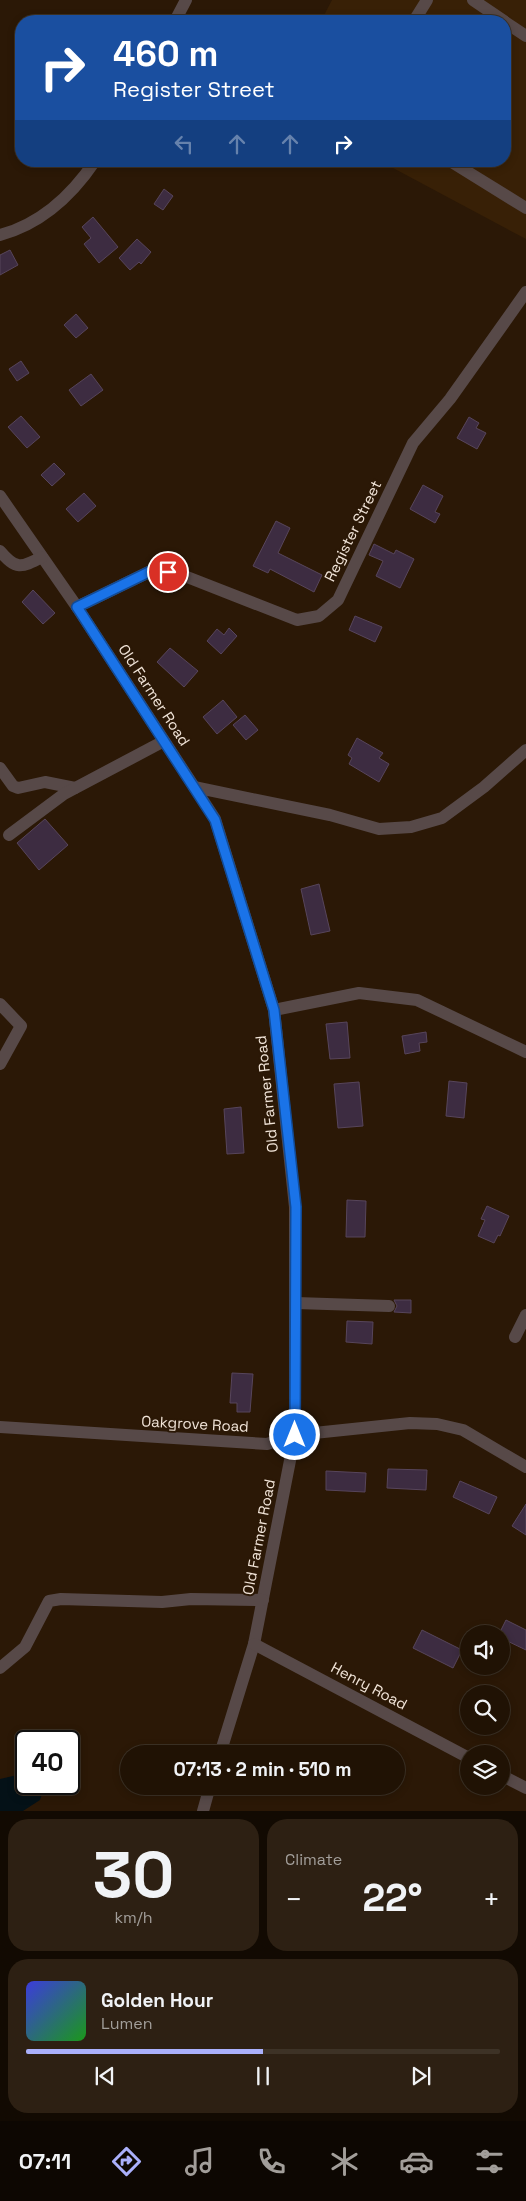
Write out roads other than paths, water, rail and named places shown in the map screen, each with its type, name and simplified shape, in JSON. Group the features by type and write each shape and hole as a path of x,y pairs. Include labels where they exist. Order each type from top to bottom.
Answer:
{"street":[{"path":"178,15 186,0"},
{"path":"418,15 427,0"},
{"path":"473,0 495,15"},
{"path":"511,26 526,36"},
{"path":"0,235 47,213 78,186 91,167"},
{"path":"460,167 526,208"},
{"name":"Register Street","path":"77,607 153,570 182,575 297,620 319,616 338,600 413,443 450,399 526,292"},
{"name":"Old Farmer Road","path":"0,498 77,607 215,820 274,1010 296,1207 295,1435 254,1644 223,1745"},
{"path":"0,551 9,562 19,566 26,566 42,557"},
{"path":"9,834 75,788 164,741"},
{"path":"194,787 330,815 379,828 411,827 442,818 484,787 526,750"},
{"path":"0,768 13,786 18,788 45,782 75,788"},
{"path":"274,1010 359,992 418,1000 526,1052"},
{"path":"0,1004 21,1026 0,1064"},
{"path":"296,1303 389,1306"},
{"path":"515,1337 526,1315"},
{"name":"Oakgrove Road","path":"0,1427 267,1444 295,1435 410,1424 437,1424 463,1430 526,1468"},
{"path":"0,1668 25,1647 50,1601 61,1599 162,1602 191,1599 263,1600"},
{"name":"Henry Road","path":"254,1644 460,1753"},
{"path":"510,1780 526,1788"},
{"path":"203,1811 207,1795"}]}
